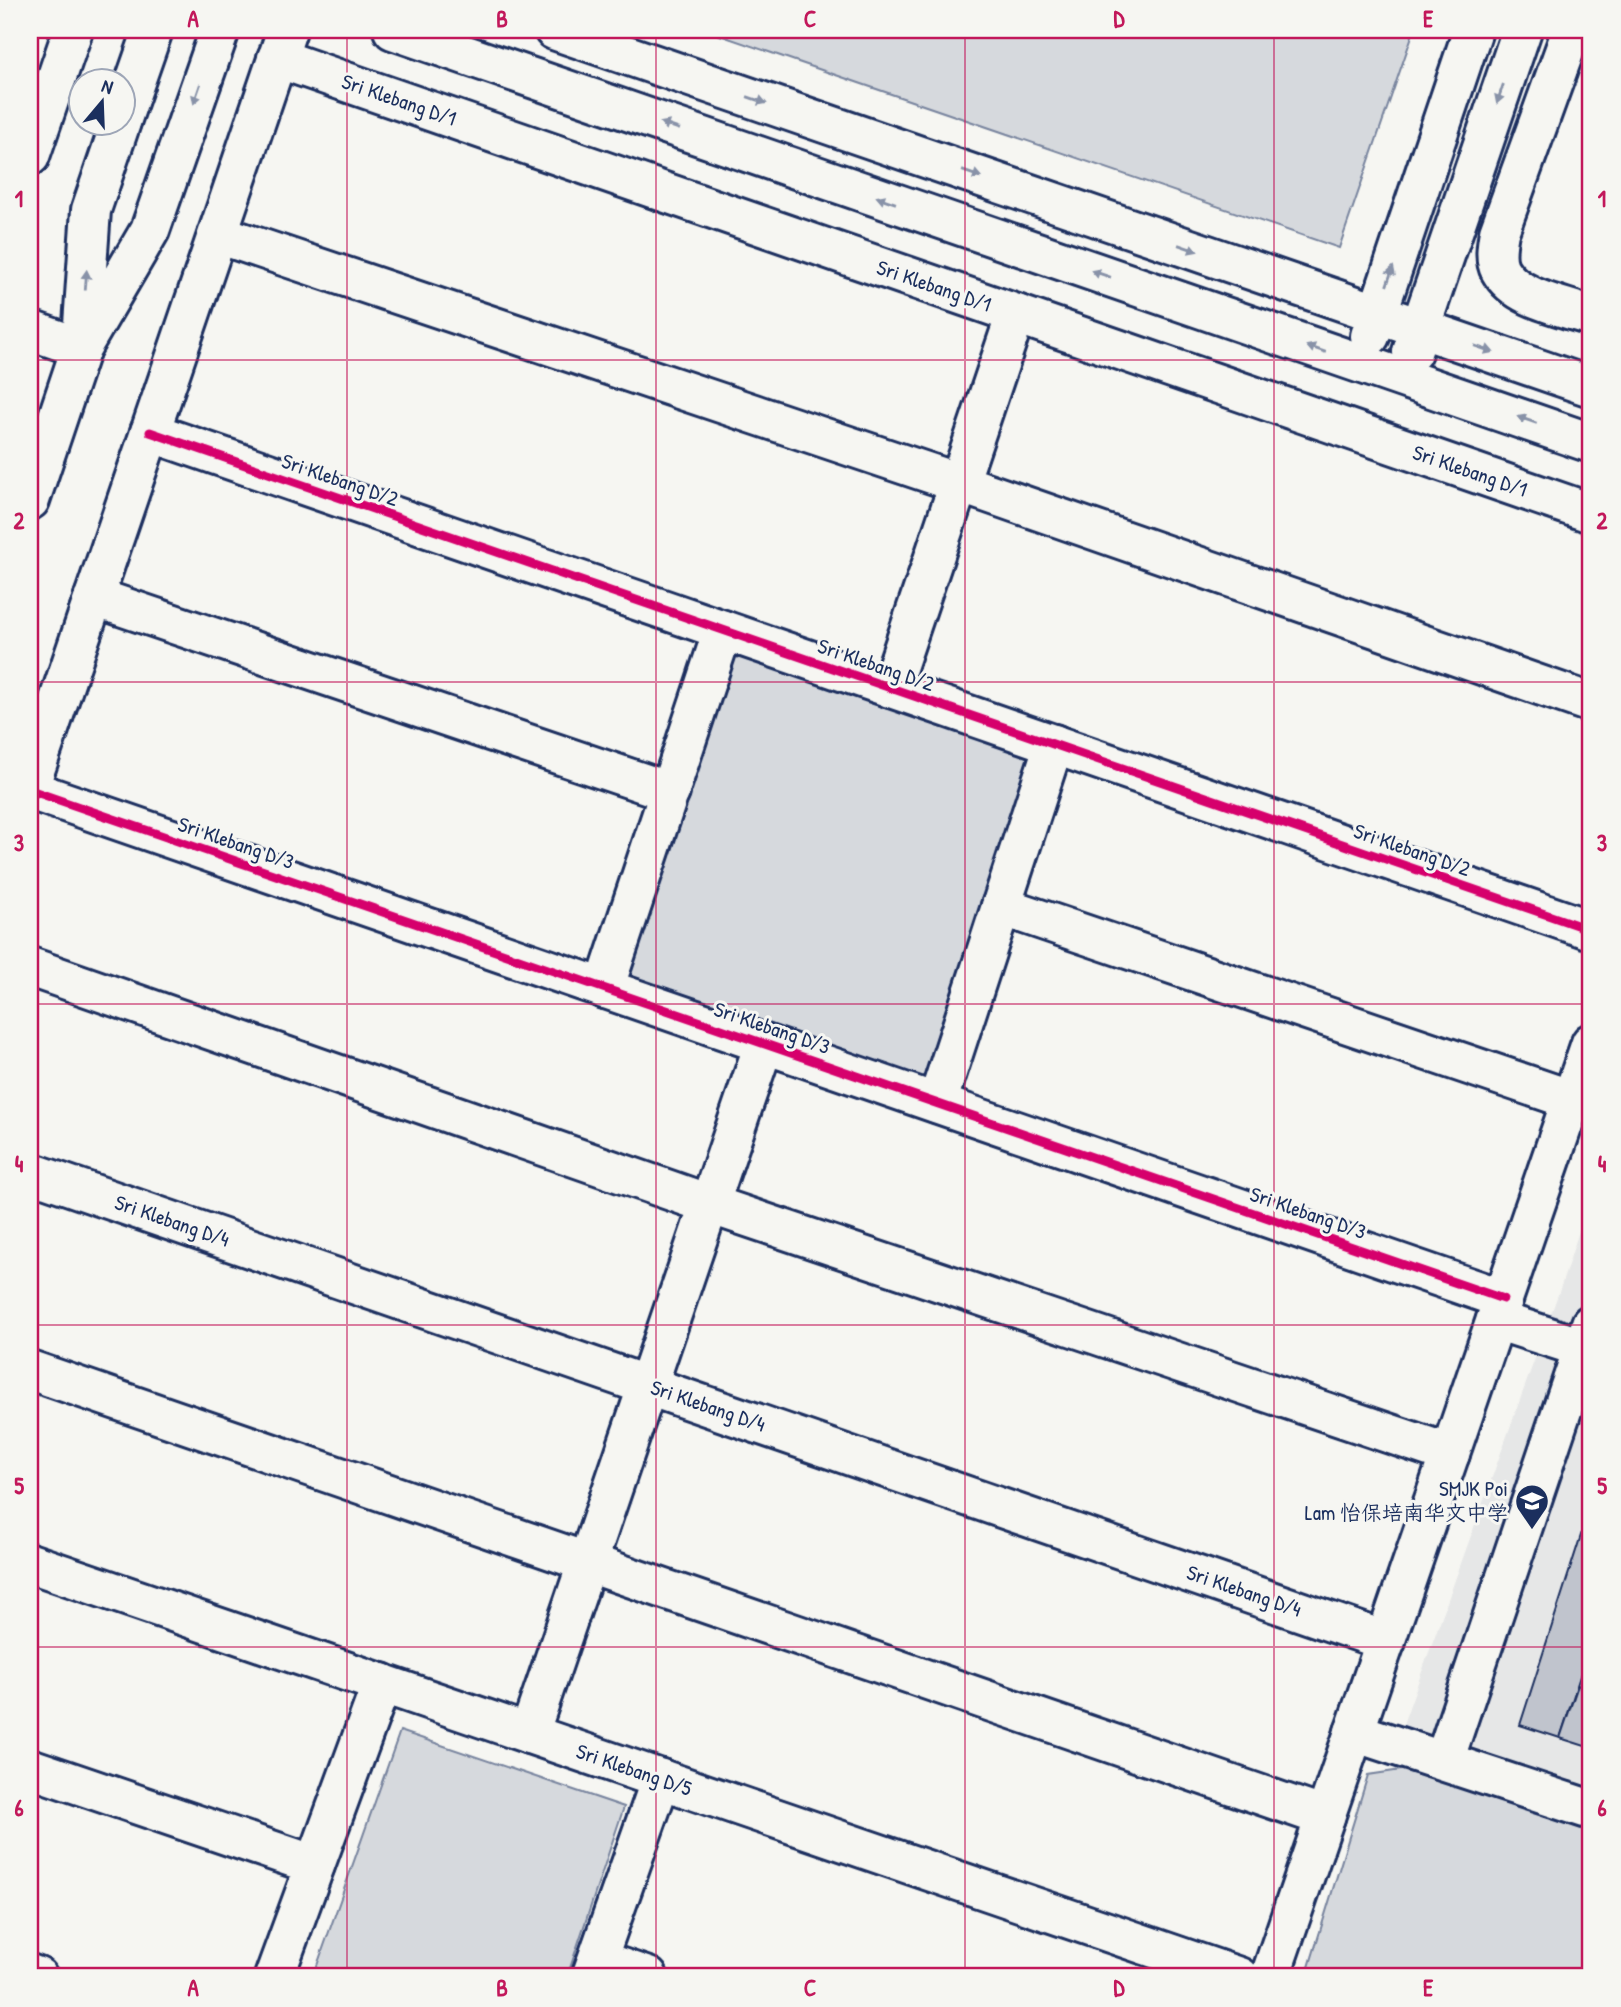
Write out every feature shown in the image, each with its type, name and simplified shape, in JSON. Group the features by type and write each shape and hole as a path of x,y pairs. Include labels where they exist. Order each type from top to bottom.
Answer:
{"street":[{"path":"32,145 73,30"},
{"path":"136,80 153,30"},
{"path":"30,500 81,348 150,230 220,30"},
{"path":"393,30 1591,443"},
{"path":"554,30 1591,387"},
{"path":"1360,364 1473,30"},
{"path":"1404,377 1522,30"},
{"path":"1572,30 1499,232 1496,251 1499,268 1511,284 1530,295 1591,316"},
{"path":"30,787 282,44"},
{"name":"Sri Klebang D/1","path":"282,44 1016,314 1591,513"},
{"path":"81,348 91,210 117,136"},
{"path":"218,234 959,483 1591,703"},
{"path":"890,688 1016,314"},
{"path":"30,330 81,348"},
{"name":"Sri Klebang D/2","path":"150,432 1591,930"},
{"path":"94,597 670,792"},
{"path":"604,989 723,630"},
{"path":"937,1103 1054,744"},
{"name":"Sri Klebang D/3","path":"30,787 937,1103 1500,1310 1589,1330"},
{"path":"1001,906 1572,1100"},
{"path":"30,967 709,1204 1450,1454"},
{"path":"1270,1977 1591,1043"},
{"path":"529,1734 764,1044"},
{"name":"Sri Klebang D/4","path":"30,1172 1386,1641"},
{"path":"1444,1761 1589,1330"},
{"path":"30,1370 1325,1817"},
{"name":"Sri Klebang D/5","path":"30,1563 1239,1977"},
{"path":"274,1977 382,1683"},
{"path":"1354,1732 1591,1810"},
{"path":"30,1768 314,1866"},
{"path":"648,1977 594,1969 661,1779"},
{"path":"30,1974 38,1977"}],"shaded area":[{"path":"705,30 1414,30 1339,248"},
{"path":"723,630 1054,744 937,1103 604,989"},
{"name":"SMJK Poi Lam 怡保培南华文中学","path":"1591,1195 1591,1830 1389,1763 1560,1289"},
{"path":"400,1731 624,1807 567,1977 313,1977"},
{"path":"1408,1769 1591,1829 1591,1977 1306,1977 1368,1775"}],"building":[{"path":"1591,1504 1591,1642 1560,1738 1520,1725"},
{"path":"1578,1685 1591,1689 1591,1748 1560,1738"}],"cycle path":[{"path":"150,432 1591,930"},
{"path":"30,790 1503,1299"}],"place":[{"name":"SMJK Poi Lam 怡保培南华文中学","path":"1532,1531"}]}
